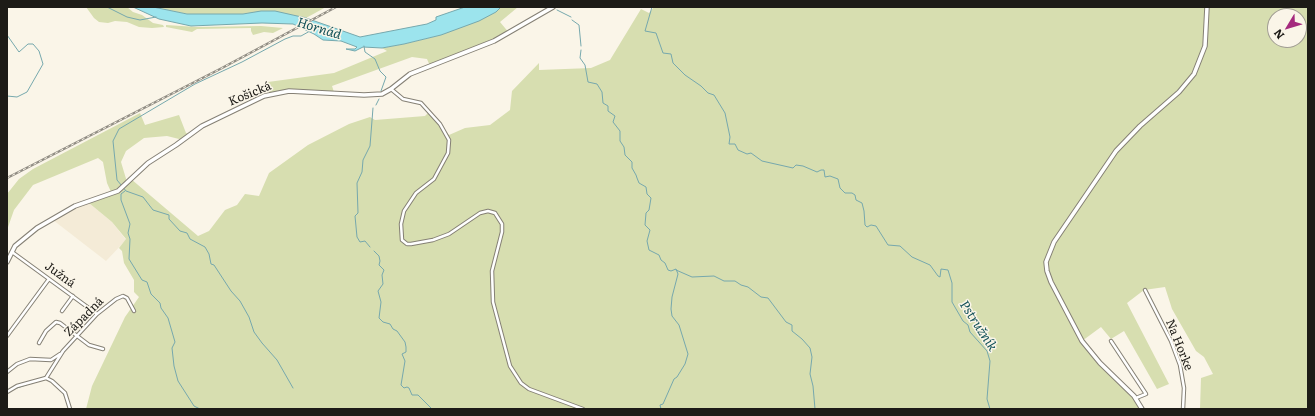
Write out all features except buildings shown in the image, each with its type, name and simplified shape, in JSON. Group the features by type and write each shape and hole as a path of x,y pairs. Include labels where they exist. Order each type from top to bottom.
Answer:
{"street":[{"path":"1142,409 1136,398 1100,363 1082,341 1048,276 1047,258 1054,242 1116,151 1142,124 1179,92 1194,74 1205,46 1207,7"},
{"name":"Košická","path":"7,262 11,251 24,237 75,206 118,192 158,155 176,145 202,126 264,96 290,91 364,95 380,94 391,89 410,74 494,41 552,8"},
{"path":"391,89 403,99 421,103 440,124 450,140 448,153 434,180 416,193 404,211 401,224 402,240 407,244 411,244 433,240 449,234 480,213 488,212 495,214 502,224 502,232 492,271 492,302 510,366 521,383 529,389 583,409"},
{"name":"Južná","path":"11,251 97,314"},
{"path":"7,336 49,279"},
{"name":"Na Horke","path":"1145,290 1171,341 1180,365 1184,380 1183,409"},
{"path":"62,311 73,296"},
{"name":"Západná","path":"7,372 17,364 30,358 51,360 63,351 97,314 116,299 123,296 130,302 134,311"},
{"path":"39,343 46,331 56,322 78,335 89,345 103,349"},
{"path":"1111,341 1146,394 1136,398"},
{"name":"Západná","path":"46,378 63,351"},
{"path":"7,392 17,386 46,378 52,380 65,392 70,409"}],"shaded area":[{"path":"89,203 112,222 126,240 106,261 53,220 79,206"}],"green space":[{"path":"86,7 127,7 153,23 163,25 164,27 139,27 127,22 115,21 108,23 99,22"},
{"path":"153,7 326,7 306,18 269,11 243,14 187,14"},
{"path":"501,7 518,7 500,22 510,34 483,47 430,66 427,59 412,57 332,86 334,92 272,95 269,93 268,82 334,73 387,51 382,48 441,35 496,12"},
{"path":"654,7 1308,7 1308,409 1200,409 1201,378 1213,374 1204,357 1196,351 1172,309 1165,287 1144,290 1127,303 1169,384 1157,389 1124,331 1111,339 1101,327 1082,341 1093,355 1131,393 1142,409 86,409 92,386 125,317 139,297 134,292 134,280 124,263 122,251 119,248 126,239 112,222 89,203 113,195 120,189 111,192 107,183 103,162 98,158 33,185 14,210 7,230 7,194 19,179 33,169 140,113 145,125 179,115 186,133 190,134 183,140 167,136 144,138 126,151 121,162 127,182 131,179 198,236 209,231 225,210 237,205 245,194 259,196 269,173 308,145 349,124 370,117 375,120 425,116 429,112 449,135 465,128 490,125 510,110 512,91 539,63 539,70 591,68 610,60 641,9 649,13"},
{"path":"166,25 197,27 261,26 283,28 273,33 264,32 253,35 251,28 197,29 192,32 166,27"}],"water":[{"name":"Hornád","path":"133,7 153,7 187,14 243,14 261,11 275,11 306,18 360,37 427,24 436,20 436,17 465,7 501,7 496,12 479,21 441,35 382,48 363,47 355,51 346,49 355,49 357,47 341,41 323,40 293,24 262,23 191,26 159,19"}],"waterway":[{"path":"107,7 127,17 140,20 156,17"},
{"name":"Pstružník","path":"652,7 645,31 656,33 663,53 671,54 673,63 685,75 708,93 714,95 725,113 730,137 729,144 735,144 738,150 747,154 751,153 762,161 793,168 796,165 803,166 817,172 824,170 825,177 830,176 838,179 840,188 845,193 852,193 855,195 856,200 862,203 865,225 867,227 871,225 876,226 888,245 900,246 912,257 930,265 940,277 941,269 948,270 952,283 952,302 963,321 968,325 970,332 987,351 990,361 987,399 990,409"},
{"path":"557,10 571,17"},
{"path":"572,20 579,25 581,46"},
{"name":"Hornád","path":"293,388 277,360 254,332 249,317 240,301 231,291 214,265 211,264 209,254 205,247 190,239 187,233 180,231 169,219 169,215 153,210 143,197 126,191 117,180 113,141 119,129 195,84 242,62 285,39 293,36 301,36 310,31"},
{"path":"7,35 19,52 28,44 33,44 39,51 43,64 27,92 17,97 7,96"},
{"path":"364,46 365,52 375,59 380,71 386,77 381,91"},
{"path":"581,50 580,58 585,65 588,82 597,84 602,92 603,103 608,106 608,111 615,116 613,122 620,131 620,141 624,147 625,155 632,162 632,168 639,183 646,187 647,194 651,198 649,210 646,213 645,225 650,230 647,241 649,250 659,255 668,270 671,271 676,269 678,274 672,297 671,309 672,316 679,325 688,354 685,364 677,377 674,379 663,404 660,405 661,409"},
{"path":"376,105 379,99"},
{"path":"370,247 365,241 360,242 357,237 355,216 358,213 357,183 362,172 363,160 370,146 373,108"},
{"path":"125,191 121,194 121,200 130,224 128,233 130,239 129,259 142,280 147,282 151,294 160,303 161,308 168,318 175,342 172,348 174,366 178,381 194,406 200,409"},
{"path":"374,251 379,256 379,265 384,270 382,275 383,284 378,291 381,302 379,318 383,322 390,324 405,342 406,352 402,354 405,361 401,385 404,388 409,388 412,395 418,395 432,409"},
{"path":"676,270 692,277 714,276 724,281 735,281 748,287 761,297 768,298 786,322 792,325 792,331 810,348 812,357 810,374 813,386 815,409"},
{"path":"17,388 35,382"},
{"path":"63,393 66,399"}],"railway":[{"path":"7,178 222,68 336,7"}]}
